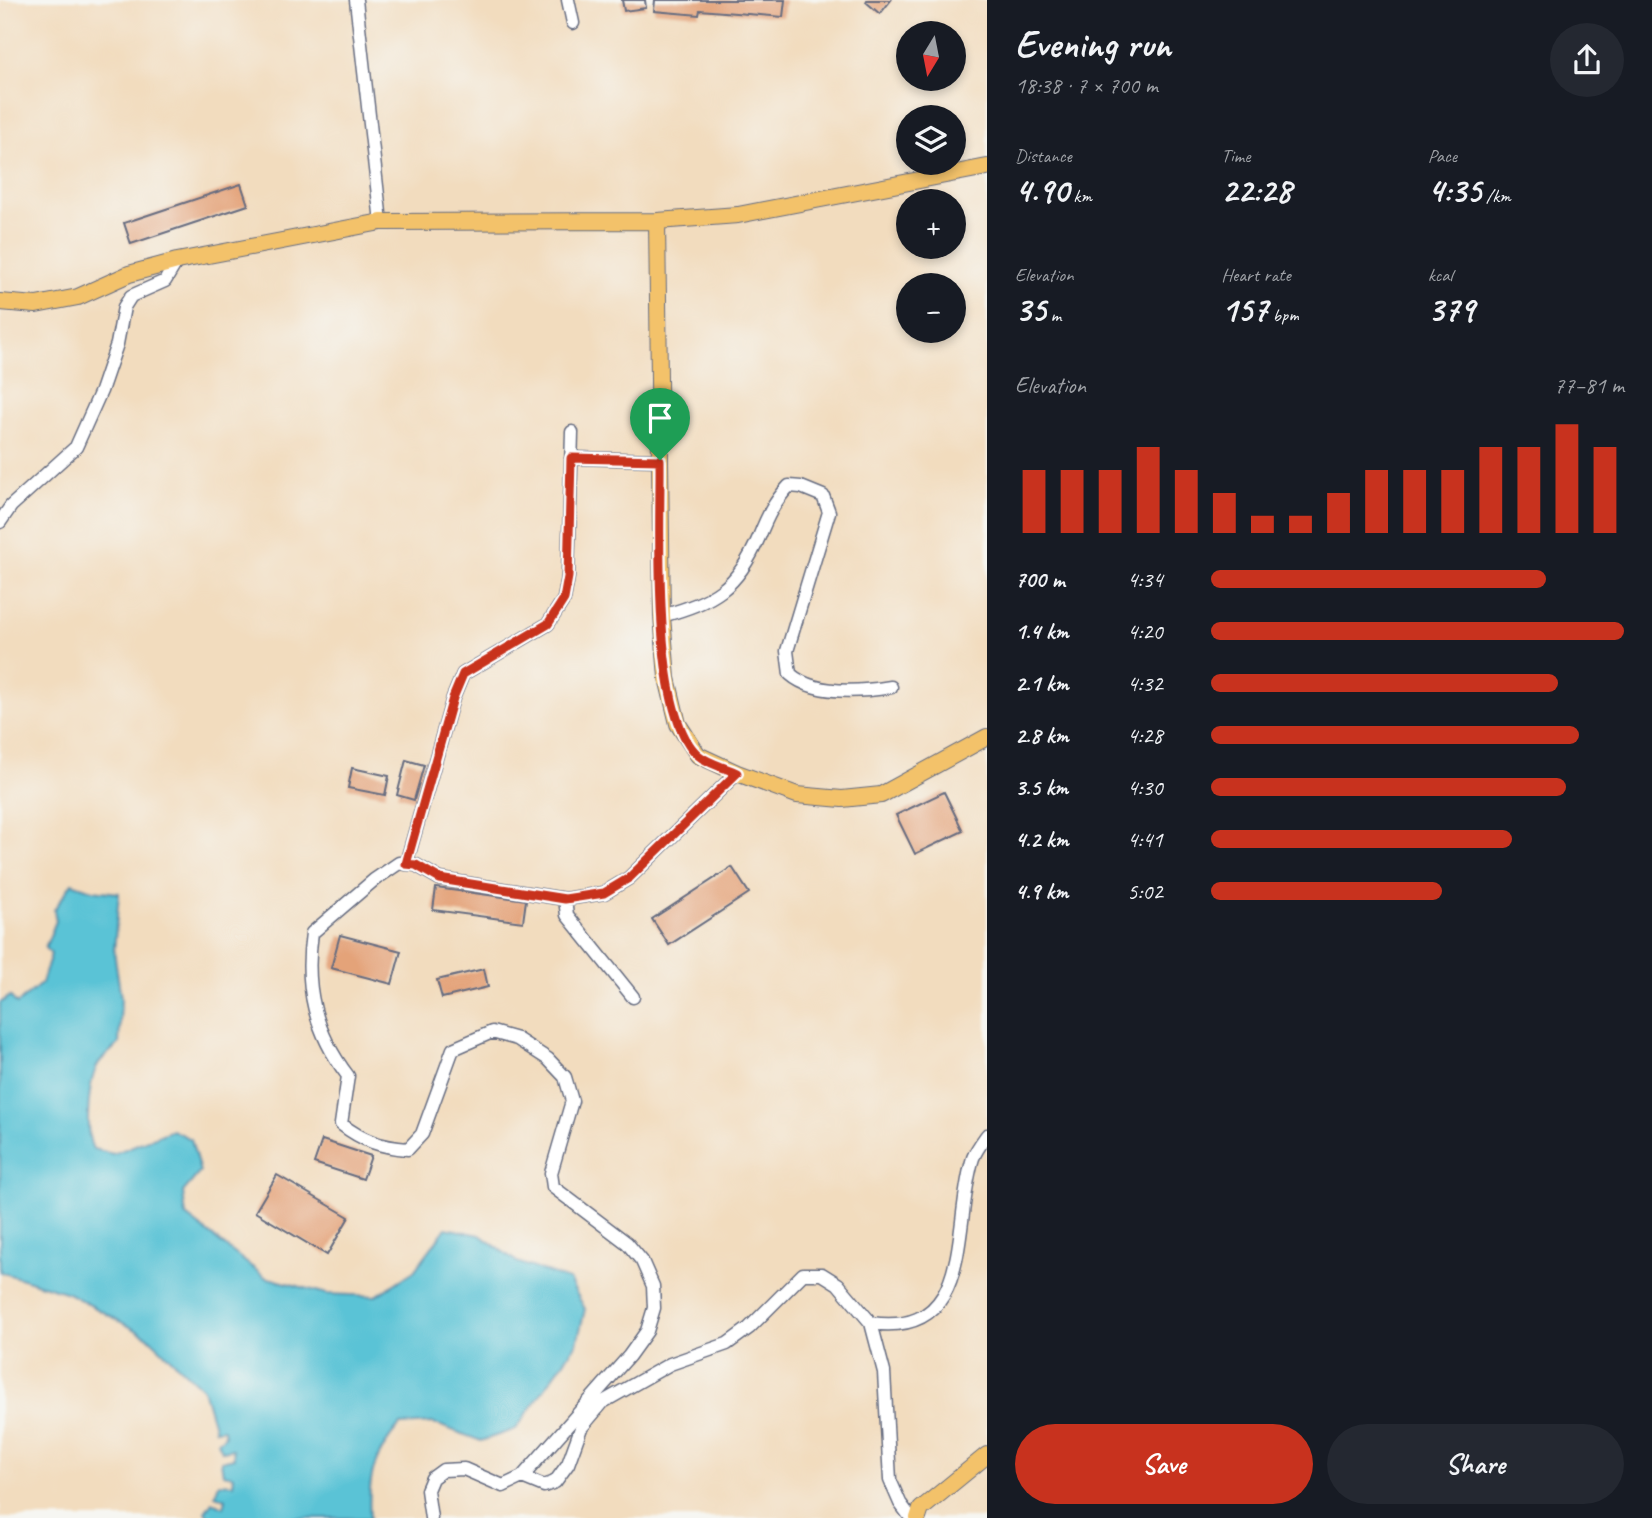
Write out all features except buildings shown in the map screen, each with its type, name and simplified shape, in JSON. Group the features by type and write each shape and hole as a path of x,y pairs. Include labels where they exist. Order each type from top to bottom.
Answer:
{"main road":[{"path":"0,302 36,305 78,297 129,274 177,261 381,222 657,221 738,215 987,167"},
{"path":"657,221 662,616 667,678 678,724 698,755 737,773 797,795 842,799 881,794 987,737"},
{"path":"918,1518 921,1509 987,1455"}],"street":[{"path":"356,0 381,222"},
{"path":"568,0 573,23"},
{"path":"0,522 10,506 76,447 101,391 117,344 124,307 131,296 165,281 177,261"},
{"path":"406,864 453,698 463,674 548,624 564,599 568,577 572,432"},
{"path":"571,458 660,460"},
{"path":"662,616 716,597 736,579 774,501 789,486 801,487 823,496 829,512 787,651 790,674 797,681 858,692 891,687"},
{"path":"431,1518 427,1490 432,1478 443,1470 464,1469 503,1486 514,1484 522,1477 629,1356 647,1331 654,1308 653,1286 642,1261 626,1243 553,1187 551,1173 572,1101 565,1076 548,1059 517,1039 492,1032 453,1049 422,1134 408,1149 381,1147 357,1137 341,1124 348,1076 323,1038 314,1015 308,958 312,933 374,880 399,863 416,865 440,879 565,899 604,893 629,878 737,773"},
{"path":"565,899 566,915 633,997"},
{"path":"871,1323 895,1326 916,1318 942,1302 956,1269 974,1156 987,1135"},
{"path":"522,1477 544,1486 555,1482 568,1464 580,1428 603,1402 670,1364 727,1344 749,1328 803,1275 822,1274 838,1284 871,1323 884,1372 890,1480 900,1503 911,1518"}],"water":[{"path":"72,883 92,890 119,893 114,951 121,998 119,1044 99,1063 92,1081 88,1119 93,1149 113,1154 172,1130 191,1139 200,1172 183,1192 186,1216 265,1277 327,1294 376,1296 414,1271 446,1228 480,1235 517,1262 569,1280 585,1309 577,1343 516,1429 481,1441 433,1423 400,1425 384,1447 374,1468 370,1491 370,1518 211,1518 205,1512 212,1502 224,1507 226,1499 215,1495 219,1483 233,1484 234,1476 223,1474 221,1461 234,1458 233,1449 222,1451 218,1441 225,1436 224,1429 215,1430 203,1389 147,1336 68,1293 0,1272 0,1003 10,996 17,1004 42,983 51,954 45,948 56,921 54,910"}],"route":[{"path":"571,458 660,460 662,616 667,678 678,724 698,755 737,773 629,878 604,893 565,899 440,879 416,865 406,864 453,698 463,674 548,624 564,599 568,577 571,458"}]}
